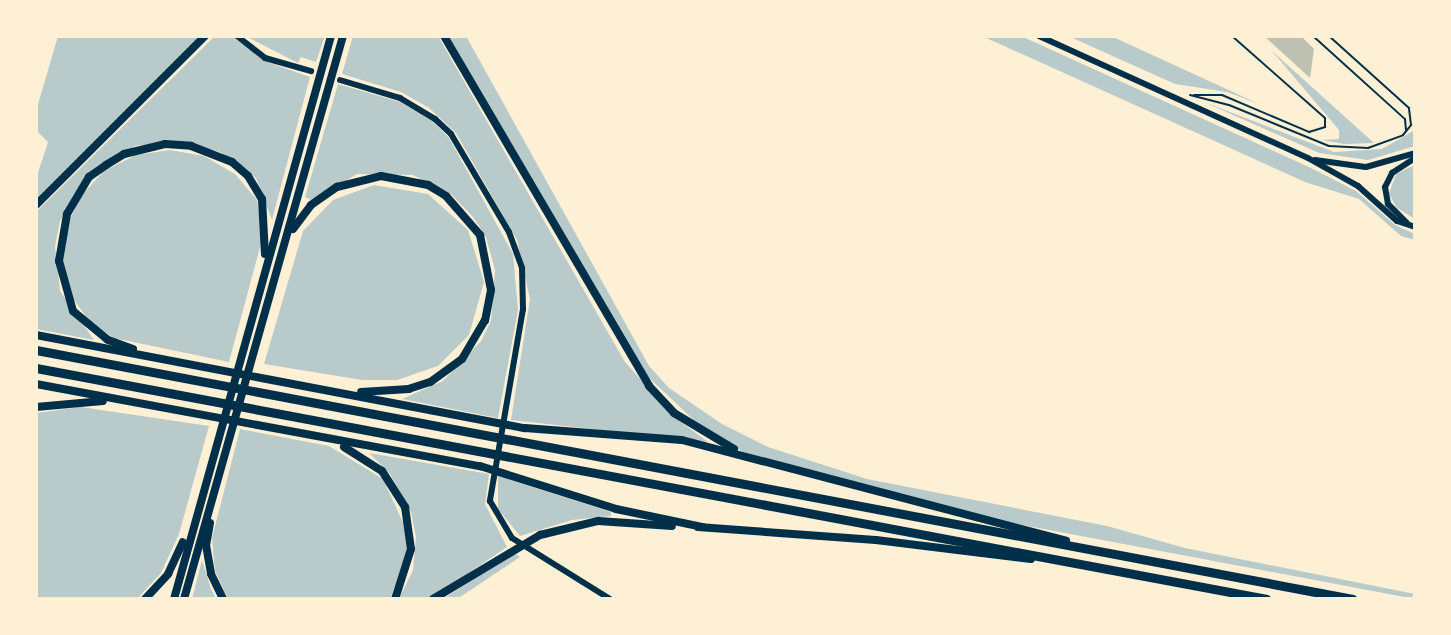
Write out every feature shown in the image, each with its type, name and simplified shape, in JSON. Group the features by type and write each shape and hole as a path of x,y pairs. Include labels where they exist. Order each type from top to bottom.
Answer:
{"highway":[{"path":"36,205 205,36"},
{"path":"174,599 331,36"},
{"path":"184,599 343,36"},
{"path":"444,36 649,386 703,434 746,454"},
{"path":"156,358 108,340 88,326 63,289 60,238 89,177 124,154 165,144 191,146 232,162 248,176 262,199 268,229 263,276"},
{"path":"286,244 311,205 337,187 381,176 415,181 446,196 480,235 491,290 485,320 462,359 430,382 409,389 340,391"},
{"path":"36,335 525,428 682,440 746,454 949,513 1160,563"},
{"path":"36,350 1353,599"},
{"path":"36,368 1267,599"},
{"path":"36,384 333,442 480,466 616,509 703,527"},
{"path":"36,407 125,402"},
{"path":"333,442 382,471 405,507 411,549 395,599"},
{"path":"145,599 178,557 204,485"},
{"path":"216,488 206,545 223,599"},
{"path":"433,599 514,547 573,525 703,527 876,540 1084,565"}],"street":[{"path":"237,36 265,58 311,71"},
{"path":"1039,36 1308,158 1358,186 1397,221 1413,226"},
{"path":"340,80 400,98 435,119 451,134 509,232 522,268 524,299 491,479 493,511 512,538 610,599"},
{"path":"1308,158 1366,167 1415,156"},
{"path":"1413,226 1392,210 1385,187 1392,173 1415,156"}],"lane":[{"path":"1173,96 1222,95 1309,132 1325,127 1325,118 1232,36"},
{"path":"1313,36 1405,119 1403,135"},
{"path":"1190,95 1221,102 1305,139 1338,148 1368,148 1403,135 1411,125 1409,108 1329,36"}],"shaded area":[{"path":"58,36 200,36 36,200 36,179 48,142 36,130 36,111"},
{"path":"215,36 231,36 267,62 310,77 272,220 256,178 220,152 179,141 135,146 84,179 60,221 55,246 60,291 94,340 36,329 36,212"},
{"path":"245,36 325,36 316,62 301,57 298,63"},
{"path":"353,36 438,36 625,362 674,417 708,442 511,420 530,299 517,240 456,133 429,108 401,92 342,74"},
{"path":"448,36 466,36 649,366 669,388 722,424 768,447 867,479 1107,526 1185,548 1415,594 1415,599 949,511 746,454 700,426 645,374"},
{"path":"982,36 1021,36 1311,168 1356,191 1395,225 1415,234 1415,240 1401,236 1359,199 1305,182"},
{"path":"1068,36 1111,36 1259,104 1227,92 1175,84"},
{"path":"1272,51 1374,143 1344,144 1322,140 1339,139 1339,130"},
{"path":"338,84 400,102 432,121 449,138 513,254 518,310 498,418 402,399 443,381 481,341 491,321 495,270 486,237 473,217 451,194 413,175 357,174 312,201 305,197"},
{"path":"1204,102 1334,152 1382,149 1415,130 1415,146 1368,160 1319,153"},
{"path":"170,150 204,156 235,174 257,200 263,236 229,362 114,338 92,325 72,297 63,263 66,228 81,196 104,171 136,155"},
{"path":"1415,165 1415,219 1397,208 1389,194 1396,174"},
{"path":"374,185 428,194 468,230 484,282 469,335 438,366 397,380 362,380 264,364 303,231 333,200"},
{"path":"81,407 209,426 179,534 161,573 137,599 36,599 36,413"},
{"path":"240,429 329,446 383,479 406,529 407,551 390,599 228,599 215,571 212,538"},
{"path":"369,453 489,474 485,504 507,547 430,599 399,599 413,570 416,537 411,512 390,474"},
{"path":"498,476 611,512 611,516 572,520 520,536 498,509"},
{"path":"514,553 520,557 457,599 443,599"},
{"path":"202,560 211,589 216,599 192,599"}],"building":[{"path":"1264,36 1301,36 1314,49 1310,78"}]}
